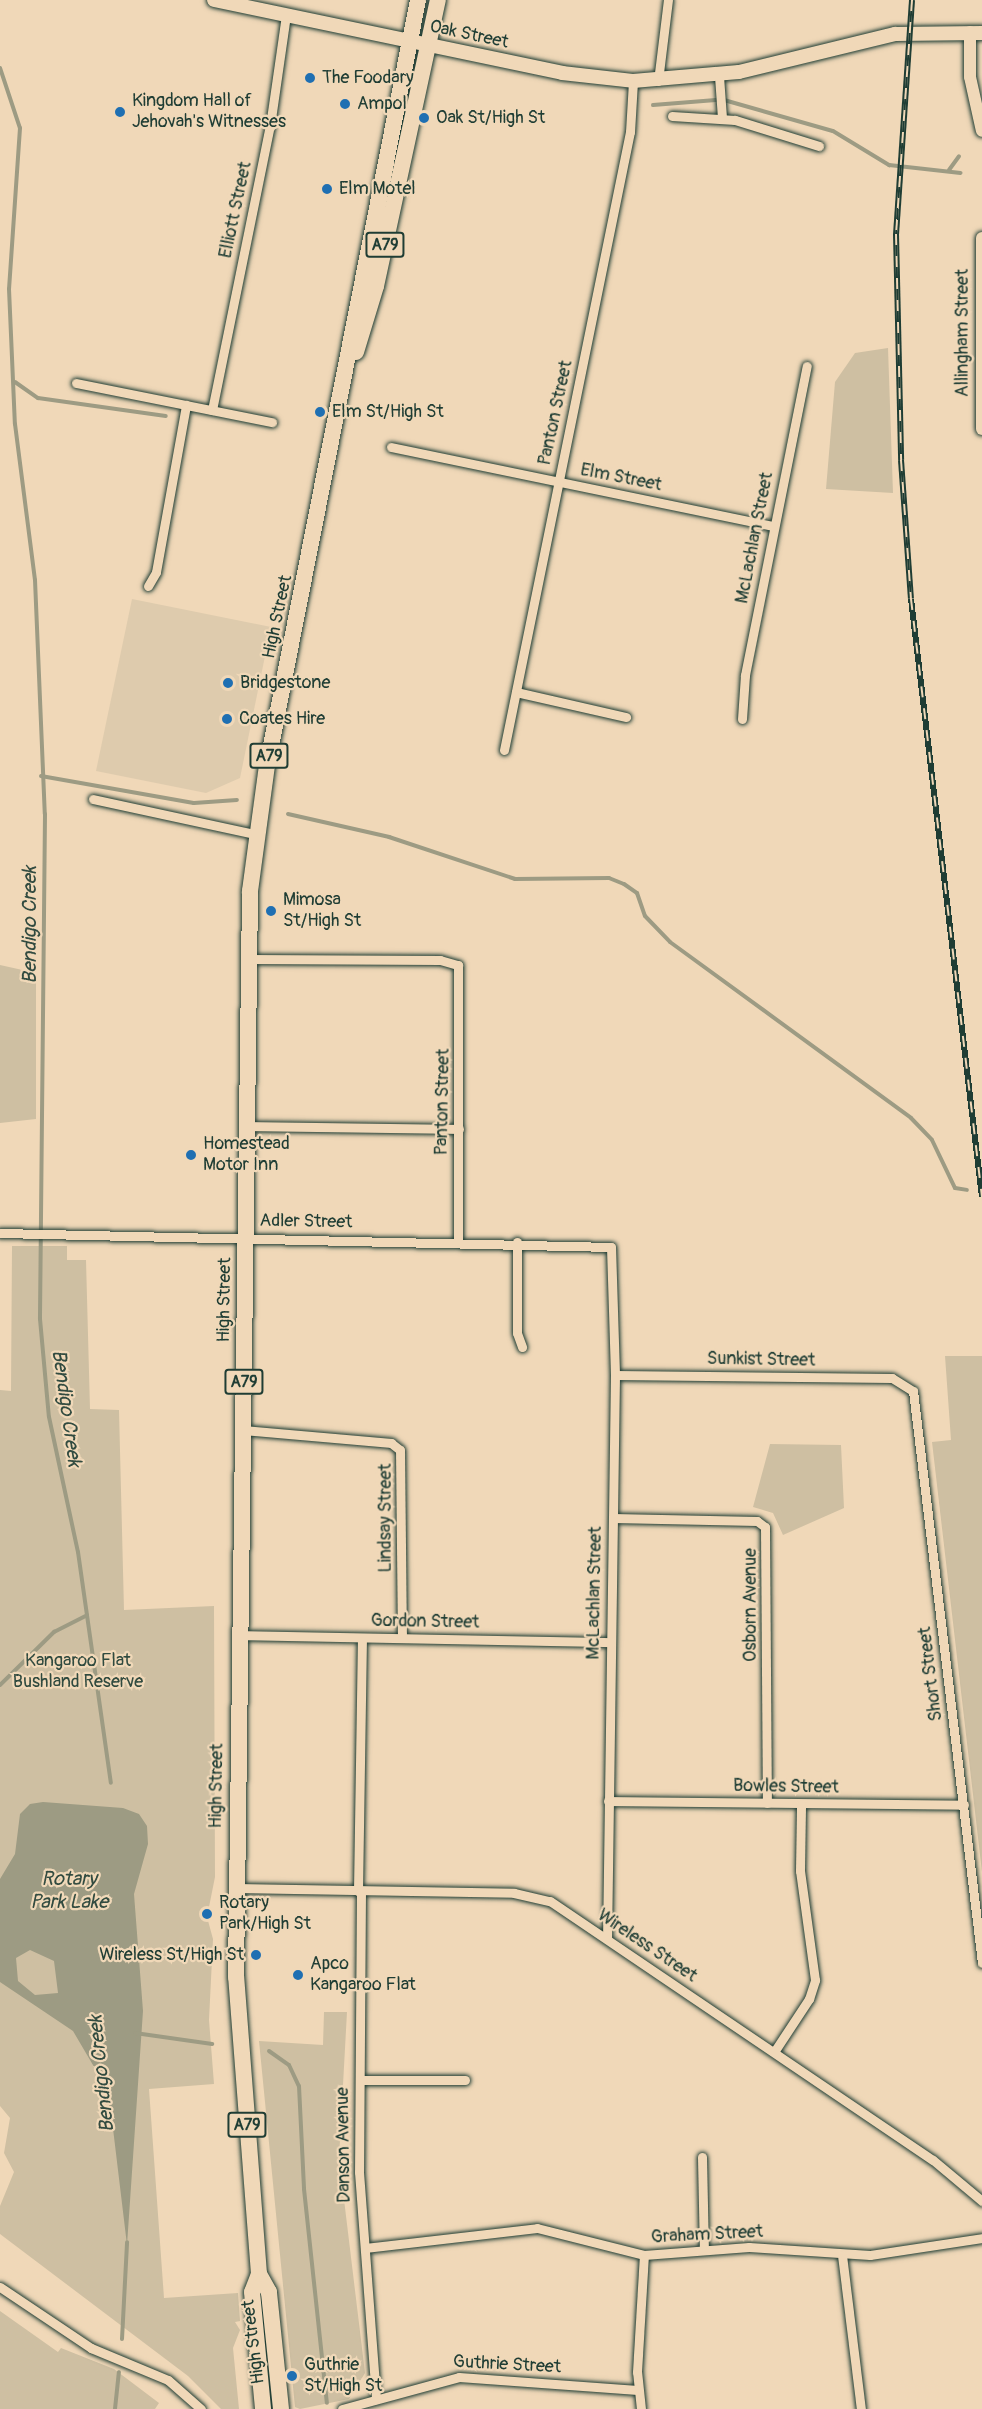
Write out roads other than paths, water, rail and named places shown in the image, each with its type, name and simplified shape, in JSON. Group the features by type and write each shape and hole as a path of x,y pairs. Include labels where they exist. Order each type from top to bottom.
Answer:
{"highway":[{"name":"High Street","path":"281,2409 268,2292 259,2274 238,2016 236,1888 248,959 255,834 348,371 352,323 418,0"},
{"name":"High Street","path":"348,371 376,286 438,0"},
{"name":"High Street","path":"259,2274 252,2292 263,2409"}],"main road":[{"name":"Oak Street","path":"214,0 562,73 633,81 719,76 889,35 976,33"}],"street":[{"path":"658,81 668,0"},
{"name":"Elliott Street","path":"212,410 270,126 286,15"},
{"path":"976,33 970,77 982,131"},
{"path":"719,76 722,118"},
{"name":"Panton Street","path":"504,750 630,132 633,81"},
{"path":"672,116 722,118 819,146"},
{"name":"Allingham Street","path":"982,238 982,429"},
{"name":"McLachlan Street","path":"742,719 745,675 807,366"},
{"path":"76,382 272,422"},
{"path":"148,586 156,572 186,405"},
{"name":"Elm Street","path":"391,447 774,526"},
{"path":"516,692 626,717"},
{"path":"93,799 255,834"},
{"name":"Panton Street","path":"248,959 440,960 458,965 458,1241"},
{"path":"247,1126 459,1129"},
{"name":"Adler Street","path":"0,1233 518,1242 611,1247"},
{"path":"518,1242 517,1333 522,1347"},
{"name":"McLachlan Street","path":"607,1939 615,1375 611,1247"},
{"name":"Sunkist Street","path":"615,1375 884,1378 906,1383"},
{"name":"Short Street","path":"906,1383 915,1396 982,1963"},
{"name":"Lindsay Street","path":"243,1430 391,1443 400,1450 402,1638"},
{"name":"Osborn Avenue","path":"613,1518 757,1521 765,1527 766,1803"},
{"name":"Gordon Street","path":"239,1635 611,1642"},
{"name":"Danson Avenue","path":"362,1638 360,2080 365,2248 376,2399"},
{"name":"Bowles Street","path":"608,1801 964,1805"},
{"path":"774,2052 809,1999 815,1980 800,1871 801,1804"},
{"name":"Wireless Street","path":"236,1888 527,1894 550,1901 933,2160 982,2201"},
{"path":"360,2080 465,2080"},
{"path":"702,2157 704,2250"},
{"name":"Graham Street","path":"365,2248 537,2228 644,2255 757,2248 842,2254 982,2238"},
{"path":"842,2254 861,2409"},
{"path":"641,2409 638,2390 644,2255"},
{"path":"0,2287 91,2348 168,2380 201,2409"},
{"name":"Guthrie Street","path":"342,2409 360,2407 376,2399 459,2377 638,2390"}],"water":[{"name":"Rotary Park Lake","path":"43,1802 123,1808 139,1814 147,1826 148,1844 134,1894 143,2011 127,2245 111,2112 100,2077 73,2031 0,1982 0,1879 15,1854 20,1814 30,1804","holes":["30,1950 54,1961 58,1993 35,1995 18,1981 16,1958"]}],"waterway":[{"name":"Bendigo Creek","path":"0,68 20,128 9,289 15,424 35,580 45,814 40,1319 49,1417 78,1552 111,1783"},
{"path":"653,105 716,100"},
{"path":"724,100 833,131 889,165 961,173"},
{"path":"949,170 959,156"},
{"path":"15,382 38,398 166,416"},
{"path":"41,776 194,803 237,800"},
{"path":"288,814 389,837 515,879 609,878 624,884 637,893 645,916 670,942 911,1118 932,1140 955,1188 967,1190"},
{"path":"0,1685 54,1632 87,1615"},
{"path":"135,2033 212,2044"},
{"path":"269,2051 289,2065 299,2086 304,2189 327,2403"},
{"name":"Bendigo Creek","path":"122,2339 127,2242"},
{"name":"Bendigo Creek","path":"115,2409 119,2372"}],"railway":[{"path":"912,0 896,234 901,460 911,599 982,1197"}],"place":[{"name":"The Foodary","path":"310,78"},
{"name":"Ampol","path":"345,104"},
{"name":"Kingdom Hall of Jehovah's Witnesses","path":"120,112"},
{"name":"Oak St/High St","path":"424,118"},
{"name":"Elm Motel","path":"327,189"},
{"name":"Elm St/High St","path":"320,412"},
{"name":"Bridgestone","path":"228,683"},
{"name":"Coates Hire","path":"227,719"},
{"name":"Mimosa St/High St","path":"271,911"},
{"name":"Homestead Motor Inn","path":"191,1155"},
{"name":"Rotary Park/High St","path":"207,1914"},
{"name":"Wireless St/High St","path":"256,1955"},
{"name":"Apco Kangaroo Flat","path":"298,1975"},
{"name":"Guthrie St/High St","path":"292,2376"}],"park label":[{"name":"Kangaroo Flat Bushland Reserve","path":"78,1672"}]}
